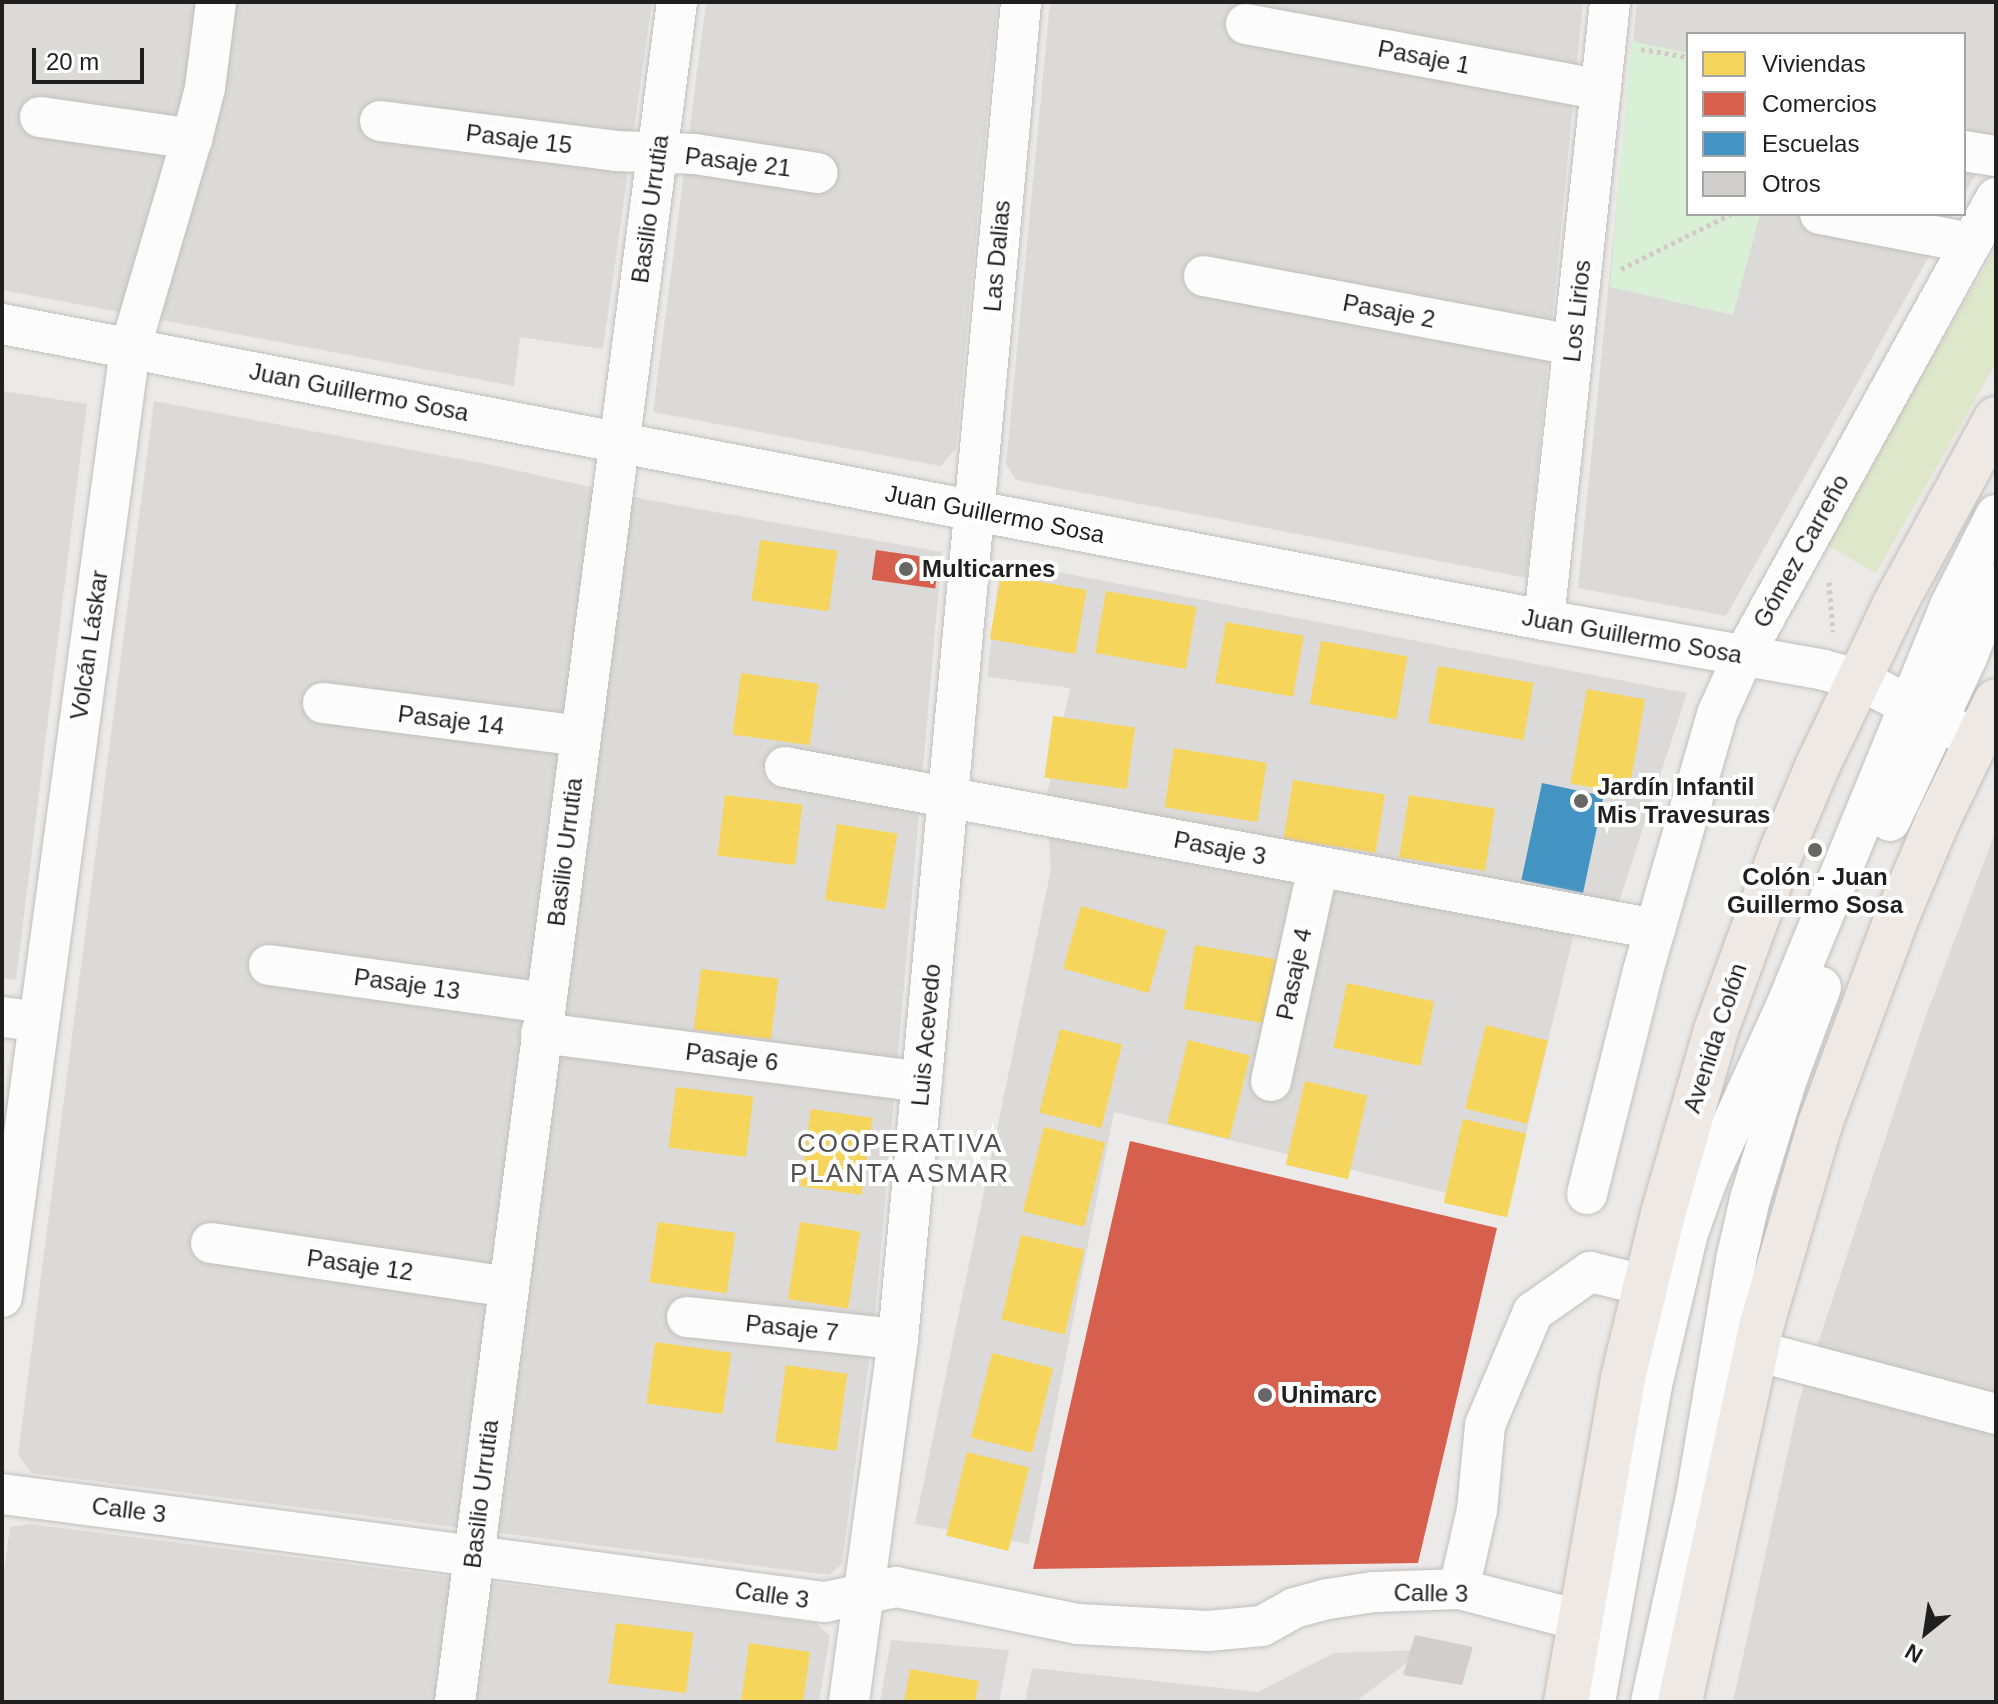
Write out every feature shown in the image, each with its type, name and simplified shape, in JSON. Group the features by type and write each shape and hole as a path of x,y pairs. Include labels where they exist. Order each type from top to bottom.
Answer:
{"main road":[{"name":"Avenida Colón","path":"1566,1702 1604,1473 1644,1285 1688,1123 1747,938 1787,838 1858,679 1940,519 1996,419"},
{"path":"1680,1702 1756,1351 1789,1225 1861,1009 1938,820 1996,701"}],"street":[{"name":"Volcán Láskar","path":"2,1297 20,1019 130,349 205,88 216,2"},
{"name":"Basilio Urrutia","path":"455,1702 677,2"},
{"name":"Las Dalias","path":"974,510 1021,2"},
{"name":"Los Lirios","path":"1544,620 1610,2"},
{"name":"Pasaje 1","path":"1246,24 1601,90"},
{"path":"40,117 192,139"},
{"name":"Pasaje 15","path":"380,121 616,151 658,153"},
{"path":"1966,151 1996,156"},
{"name":"Pasaje 21","path":"658,153 695,154 818,173"},
{"name":"Gómez Carreño","path":"1587,1194 1643,971 1717,714 1743,657 1996,198"},
{"path":"1830,216 1971,243"},
{"name":"Pasaje 2","path":"1204,276 1573,345"},
{"name":"Juan Guillermo Sosa","path":"2,324 1858,679 1976,740"},
{"name":"Luis Acevedo","path":"849,1702 867,1591 898,1339 974,510"},
{"path":"1651,1702 1696,1497 1736,1260 1750,1199 1787,1079 1924,713 1950,606 1996,515"},
{"path":"1595,1702 1652,1385 1688,1233 1721,1144 1924,713 1996,585"},
{"name":"Pasaje 14","path":"323,703 580,736"},
{"name":"Pasaje 3","path":"785,767 1655,929"},
{"name":"Pasaje 4","path":"1271,1081 1318,867"},
{"name":"Pasaje 13","path":"269,965 543,1018"},
{"name":"Pasaje 6","path":"543,1018 922,1082"},
{"name":"Pasaje 12","path":"211,1243 508,1287"},
{"path":"1459,1589 1477,1510 1485,1425 1533,1312 1590,1272 1644,1285"},
{"name":"Pasaje 7","path":"687,1317 898,1339"},
{"path":"1756,1351 1996,1414"},
{"name":"Calle 3","path":"2,1494 825,1602 896,1587 1078,1624 1208,1631 1262,1626 1294,1608 1328,1599 1374,1592 1459,1589 1579,1620"}],"path":[{"path":"1579,290 1727,216"}],"shaded area":[{"path":"2,2 652,2 603,349 520,337 514,386 2,290"},
{"path":"706,2 998,2 956,448 941,466 653,412"},
{"path":"1050,2 1583,2 1527,578 1016,480 1006,464"},
{"path":"1637,2 1996,2 1996,138 1966,191 1966,32 1686,32 1686,216 1952,216 1726,616 1578,588"},
{"path":"2,391 87,404 16,980 2,978"},
{"path":"154,401 497,466 648,500 942,552 875,1316 842,1564 829,1575 31,1473 18,1455"},
{"path":"1011,563 1687,693 1618,905 1583,896 1508,1208 1114,1112 1029,1544 915,1524 1051,869 1046,799 1070,688 987,677 999,573"},
{"path":"1996,830 1996,1702 1733,1702 1799,1401 1924,1021"},
{"path":"29,1524 816,1623 830,1636 819,1702 2,1702 2,1585 10,1527"},
{"path":"891,1640 1009,1650 999,1702 880,1702"},
{"path":"1424,1650 1355,1702 1025,1702 1032,1668 1258,1692 1334,1653"}],"green space":[{"path":"1631,41 1686,53 1686,216 1759,216 1733,315 1610,287"},
{"path":"1996,247 1996,363 1876,573 1825,544"}],"building: Viviendas":[{"path":"760,540 837,551 829,611 752,600"},
{"path":"1001,575 1087,590 1075,654 990,639"},
{"path":"1106,591 1197,607 1186,669 1095,653"},
{"path":"1226,622 1304,636 1293,697 1215,683"},
{"path":"1321,641 1408,656 1397,719 1310,704"},
{"path":"1438,666 1534,683 1523,740 1428,723"},
{"path":"741,673 818,684 810,745 732,734"},
{"path":"1587,689 1645,699 1628,794 1570,784"},
{"path":"1053,716 1135,728 1127,789 1044,777"},
{"path":"1174,748 1267,763 1257,822 1165,807"},
{"path":"1293,780 1385,795 1376,853 1284,838"},
{"path":"725,795 802,805 795,865 718,856"},
{"path":"1409,795 1495,809 1485,871 1399,857"},
{"path":"837,824 897,834 885,910 825,900"},
{"path":"1081,906 1167,931 1149,993 1063,968"},
{"path":"1195,945 1283,960 1271,1024 1184,1009"},
{"path":"701,969 778,979 771,1039 694,1030"},
{"path":"1347,983 1434,1002 1420,1066 1333,1048"},
{"path":"1486,1025 1548,1040 1527,1124 1465,1108"},
{"path":"1060,1029 1122,1044 1101,1128 1039,1112"},
{"path":"1188,1040 1250,1055 1229,1139 1167,1123"},
{"path":"1305,1081 1367,1095 1348,1179 1286,1165"},
{"path":"676,1087 753,1097 746,1157 669,1148"},
{"path":"811,1109 872,1118 862,1195 800,1186"},
{"path":"1463,1119 1526,1134 1507,1217 1444,1203"},
{"path":"1044,1127 1105,1142 1084,1227 1023,1211"},
{"path":"658,1222 735,1233 727,1293 650,1282"},
{"path":"800,1222 860,1232 848,1309 788,1299"},
{"path":"1021,1235 1084,1250 1065,1334 1001,1320"},
{"path":"655,1342 731,1353 723,1414 646,1403"},
{"path":"992,1353 1053,1368 1032,1453 971,1437"},
{"path":"786,1365 847,1374 837,1451 775,1442"},
{"path":"967,1452 1029,1467 1008,1551 946,1535"},
{"path":"616,1623 693,1633 686,1693 609,1684"},
{"path":"749,1643 810,1652 803,1702 741,1702"},
{"path":"910,1669 979,1681 975,1702 904,1702"}],"building: Comercios":[{"name":"Multicarnes","path":"876,550 939,559 935,589 872,580"},
{"name":"Unimarc","path":"1130,1141 1497,1228 1418,1563 1033,1569"}],"building: Escuelas":[{"path":"1542,783 1604,796 1583,893 1521,880"}],"building: Otros":[{"path":"1415,1635 1473,1647 1462,1685 1403,1675"}],"place":[{"name":"Multicarnes","path":"906,569"},
{"name":"Jardín Infantil Mis Travesuras","path":"1581,801"},
{"name":"Colón - Juan Guillermo Sosa","path":"1815,850"},
{"name":"Unimarc","path":"1265,1395"}],"district":[{"name":"COOPERATIVA PLANTA ASMAR","path":"900,1159"}]}
